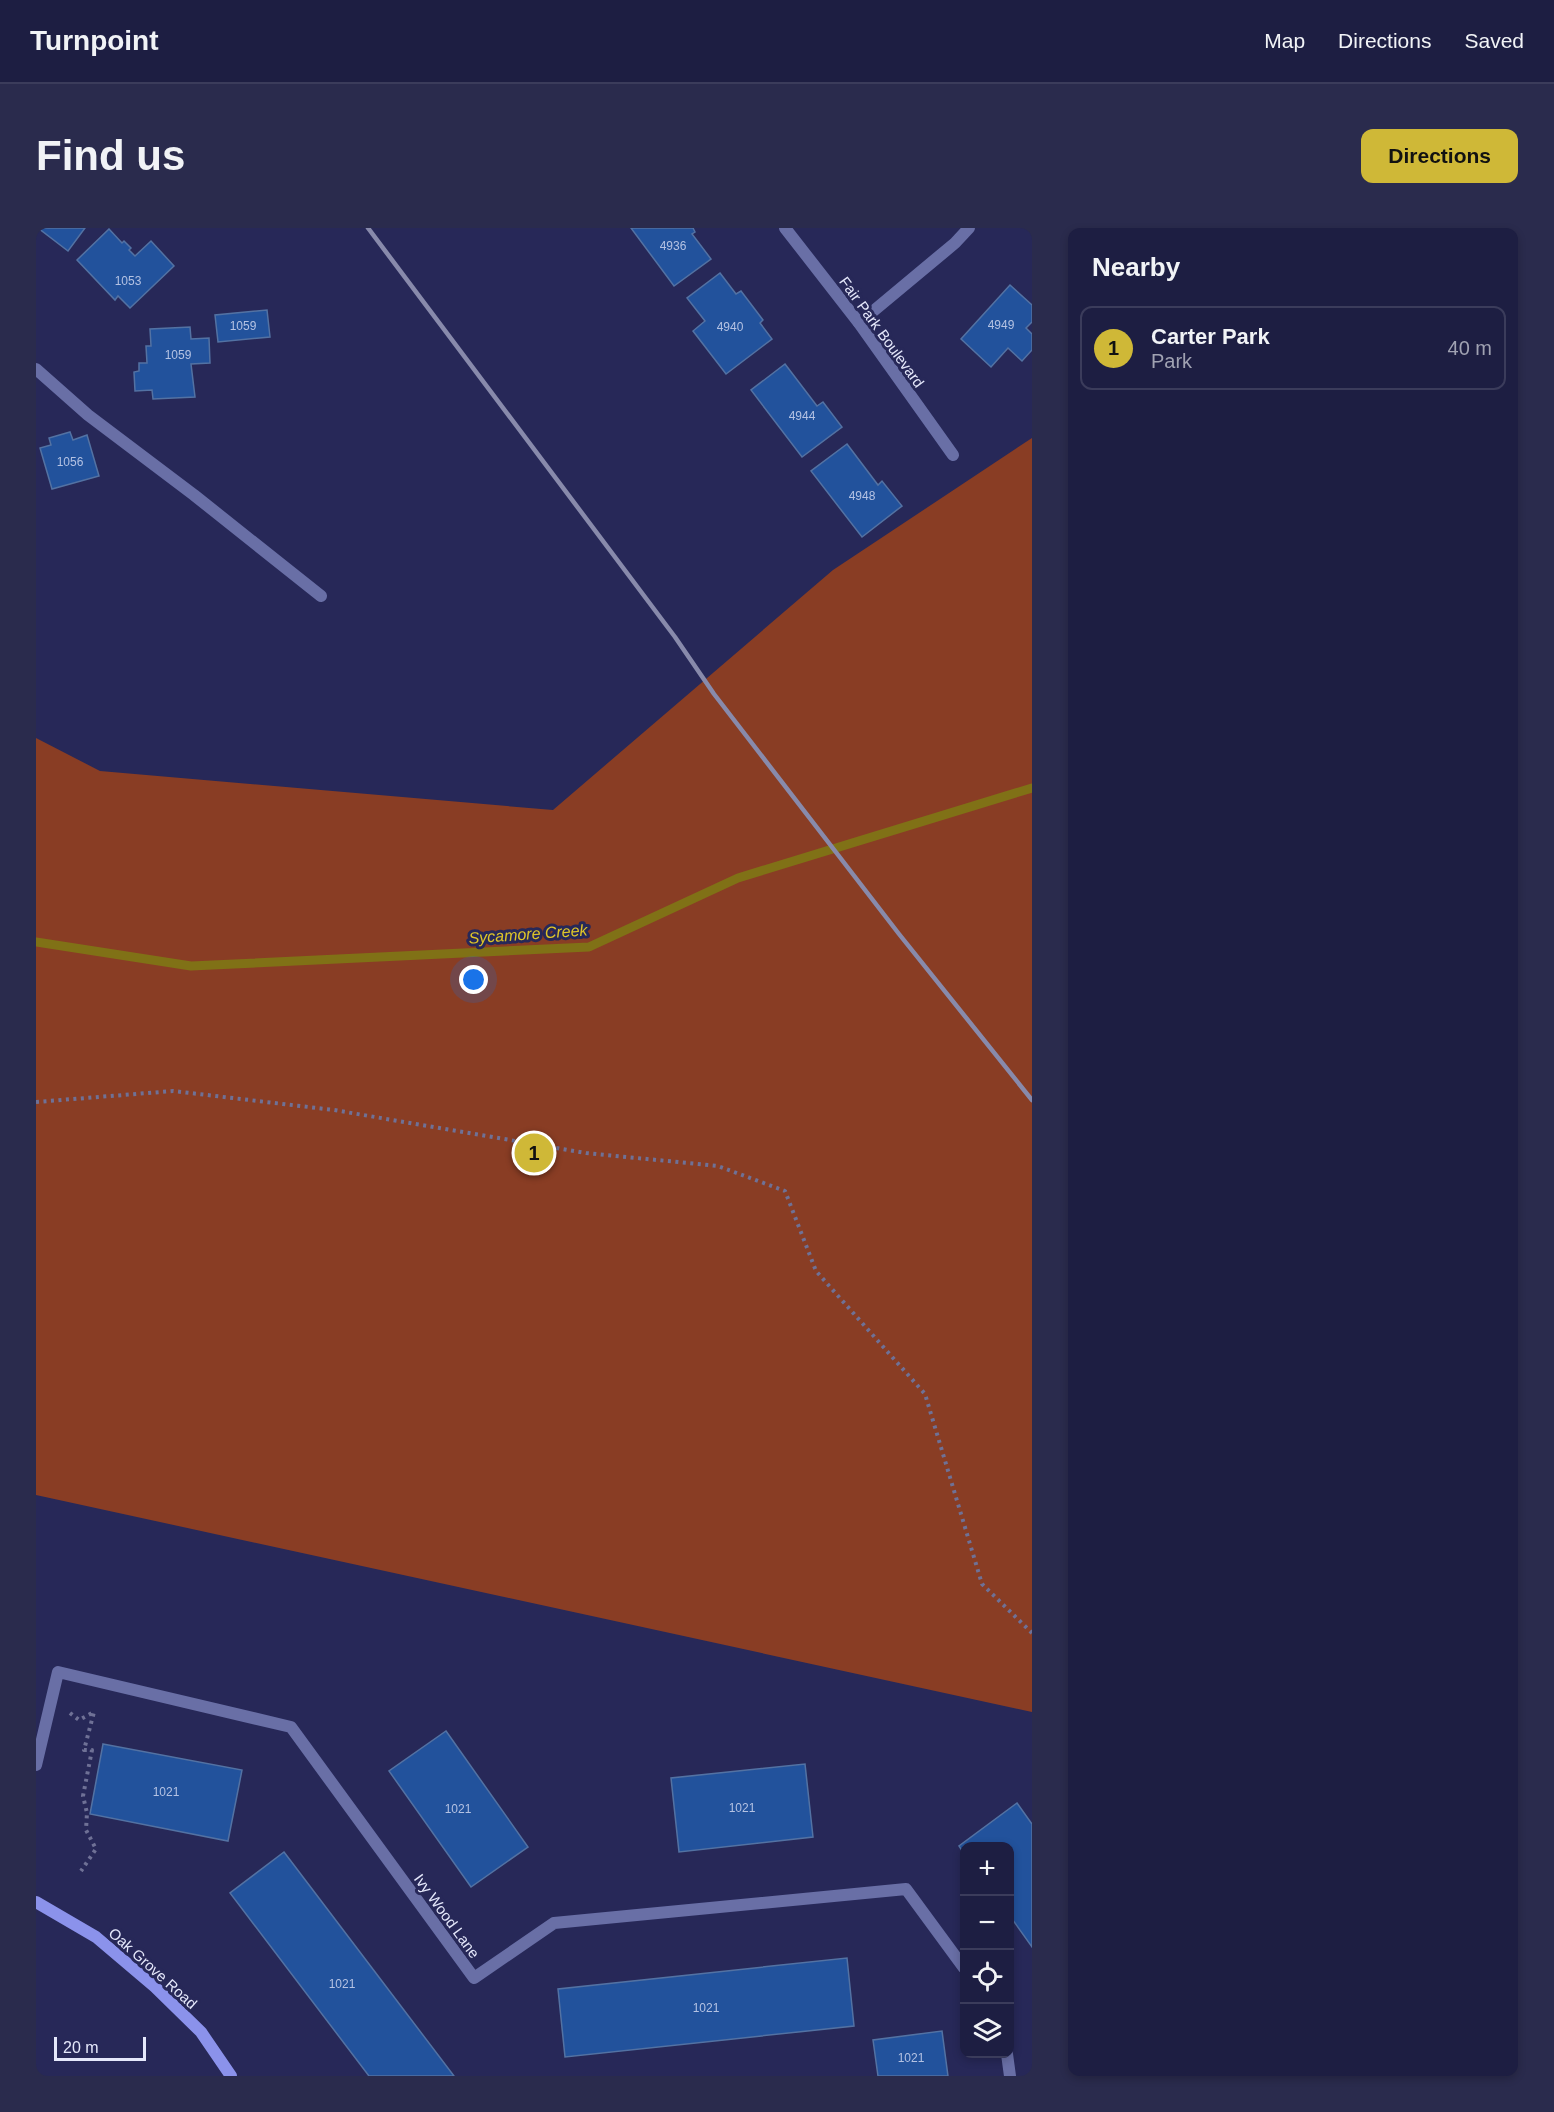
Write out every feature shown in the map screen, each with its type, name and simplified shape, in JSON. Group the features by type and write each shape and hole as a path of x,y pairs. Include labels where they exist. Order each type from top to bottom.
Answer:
{"street":[{"name":"Fair Park Boulevard","path":"785,228 859,323 953,455"},
{"path":"859,323 955,243 969,228"},
{"path":"36,369 88,415 194,495 321,596"},
{"name":"Ivy Wood Lane","path":"36,1765 58,1672 291,1727 474,1978 554,1923 906,1889 960,1963"},
{"name":"Oak Grove Road","path":"36,1902 96,1937 155,1987 201,2032 231,2076"},
{"path":"1008,2058 1010,2076"}],"path":[{"path":"36,1102 184,1092 334,1110 586,1153 718,1166 785,1191 816,1271 925,1394 981,1584 1032,1633"},
{"path":"51,1700 79,1720 94,1712 84,1750 92,1750 83,1796 87,1813 86,1830 96,1849 81,1871"}],"shaded area":[{"path":"1032,438 1032,1712 36,1495 36,738 100,771 553,810 833,570"}],"building":[{"path":"38,228 85,228 68,251"},
{"path":"631,228 693,228 695,232 692,234 711,259 674,286"},
{"path":"109,229 122,243 124,241 131,248 129,250 135,256 151,241 174,266 130,308 118,296 115,300 77,260"},
{"path":"720,273 736,294 741,291 763,320 760,323 772,339 726,374 693,331 705,321 687,298"},
{"path":"1010,285 1032,305 1032,322 1026,328 1032,334 1032,350 1022,361 1008,348 991,367 961,339"},
{"path":"267,310 270,337 218,342 215,315"},
{"path":"190,327 191,339 209,338 210,363 191,364 195,397 153,399 152,390 135,391 134,372 139,371 139,363 147,363 146,346 151,346 150,329"},
{"path":"785,364 817,406 823,402 842,427 802,457 751,390"},
{"path":"70,432 73,440 87,435 99,476 52,489 40,448 51,445 49,438"},
{"path":"847,444 878,485 882,481 902,506 862,537 811,471"},
{"path":"446,1731 528,1847 471,1887 389,1771"},
{"path":"103,1744 242,1770 228,1841 90,1814"},
{"path":"805,1764 813,1837 679,1852 671,1778"},
{"path":"1017,1803 1032,1824 1032,1947 1014,1922 1014,1842 964,1842"},
{"path":"284,1852 454,2076 369,2076 230,1893"},
{"path":"847,1958 854,2026 565,2057 558,1989"},
{"path":"942,2031 948,2076 878,2076 873,2040"}],"waterway":[{"name":"Sycamore Creek","path":"36,942 191,966 589,947 738,878 1032,788"}],"railway":[{"path":"368,228 675,637 714,694 899,934 1032,1100"}],"place":[{"name":"Carter Park","path":"534,1153"}]}
